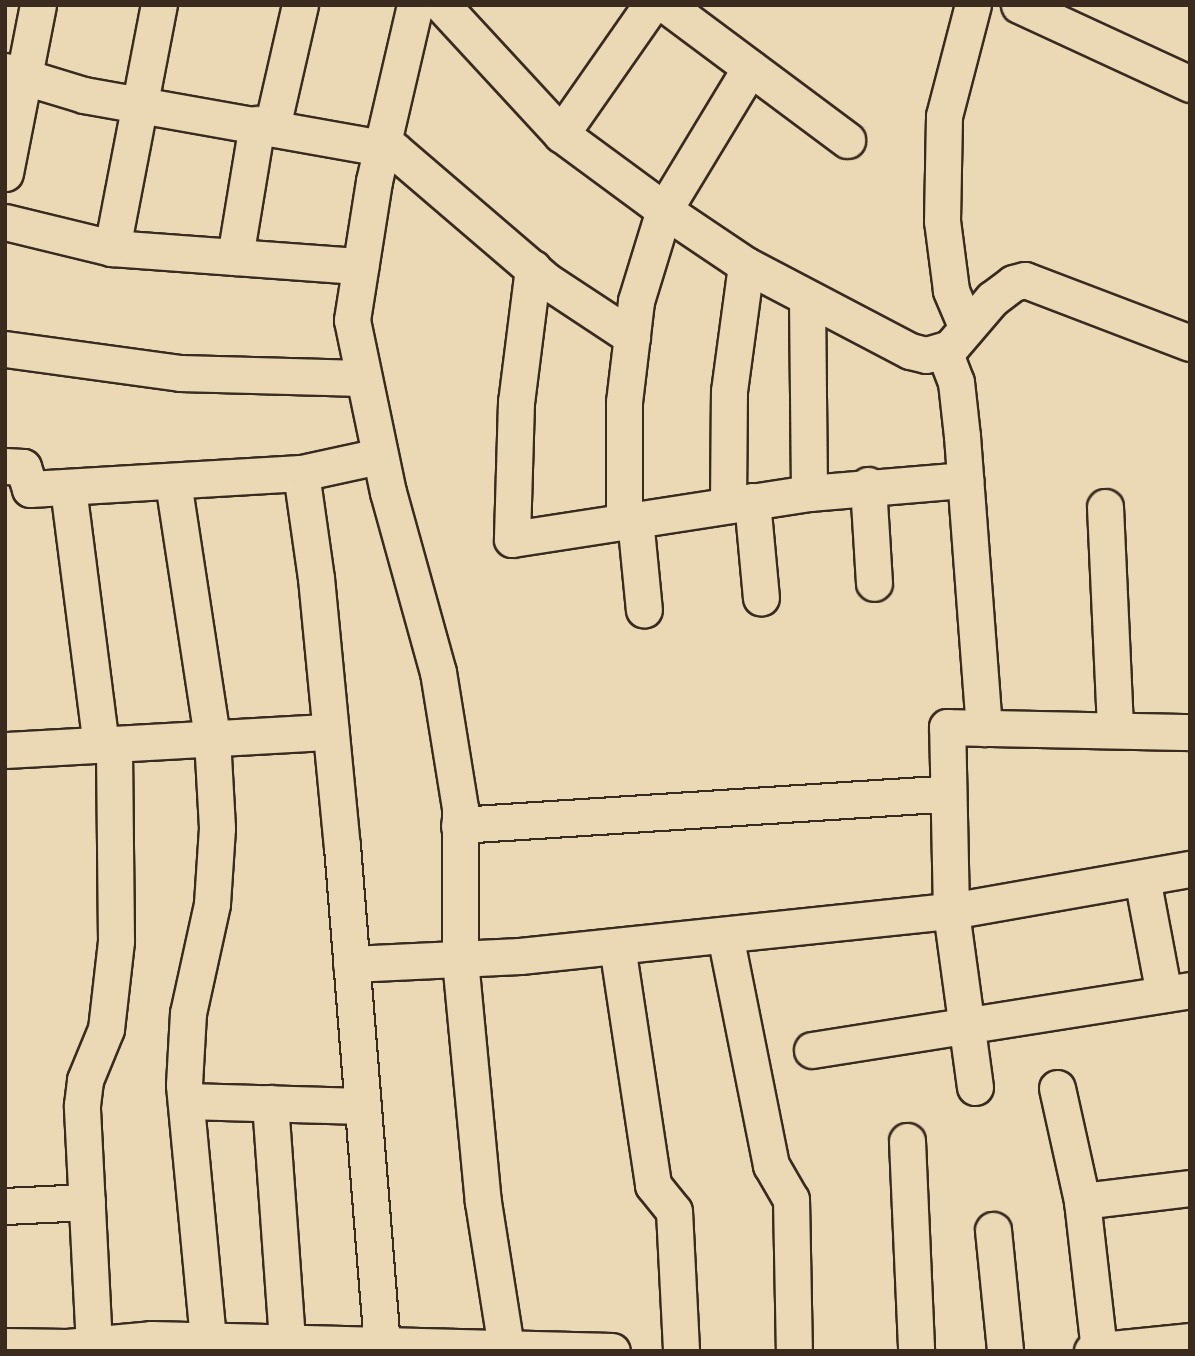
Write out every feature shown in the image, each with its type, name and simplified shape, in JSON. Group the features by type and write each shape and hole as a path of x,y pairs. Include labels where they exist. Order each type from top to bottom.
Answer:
{"street":[{"path":"5,173 15,74 38,5"},
{"path":"112,248 159,5"},
{"path":"235,257 265,125 300,5"},
{"path":"415,5 381,145 352,320 379,456 438,672 459,825 460,960 483,1202 506,1348"},
{"path":"442,5 561,134 664,210 746,265 910,351 926,355 955,339 1003,291 1025,280 1190,343"},
{"path":"561,134 651,5"},
{"path":"666,5 847,139"},
{"path":"973,5 944,116 942,221 951,290 984,728"},
{"path":"1019,5 1190,84"},
{"path":"644,610 629,520 624,402 636,301 664,210 750,68"},
{"path":"15,74 84,95 381,145 394,150 533,268 632,337"},
{"path":"5,222 112,248 360,266"},
{"path":"746,265 729,391 740,502 761,598"},
{"path":"533,268 516,402 512,539 740,502 868,485 965,480"},
{"path":"807,299 809,493"},
{"path":"5,349 180,373 362,378"},
{"path":"5,466 23,467 30,489 68,488 300,473 379,456"},
{"path":"300,473 331,732 382,1345"},
{"path":"173,482 212,738 217,828 212,904 188,1013 186,1101 208,1340"},
{"path":"868,485 874,583"},
{"path":"68,488 107,744 116,941 106,1029 83,1093 94,1346"},
{"path":"1105,507 1115,730"},
{"path":"975,1087 964,1028 951,911 947,727 1190,732"},
{"path":"5,750 331,732"},
{"path":"459,825 948,793"},
{"path":"351,964 460,960 951,911 1190,869"},
{"path":"812,1050 964,1028 1177,992 1142,878"},
{"path":"725,935 771,1165 791,1199 794,1351"},
{"path":"617,946 653,1185 674,1211 681,1351"},
{"path":"1057,1088 1082,1201 1099,1350"},
{"path":"186,1101 363,1106"},
{"path":"266,1345 270,1103"},
{"path":"908,1141 916,1351"},
{"path":"1082,1201 1190,1188"},
{"path":"5,1206 87,1202"},
{"path":"993,1230 1005,1351"},
{"path":"5,1346 94,1346 151,1339 266,1345 612,1351"},
{"path":"1092,1351 1190,1341"}]}
